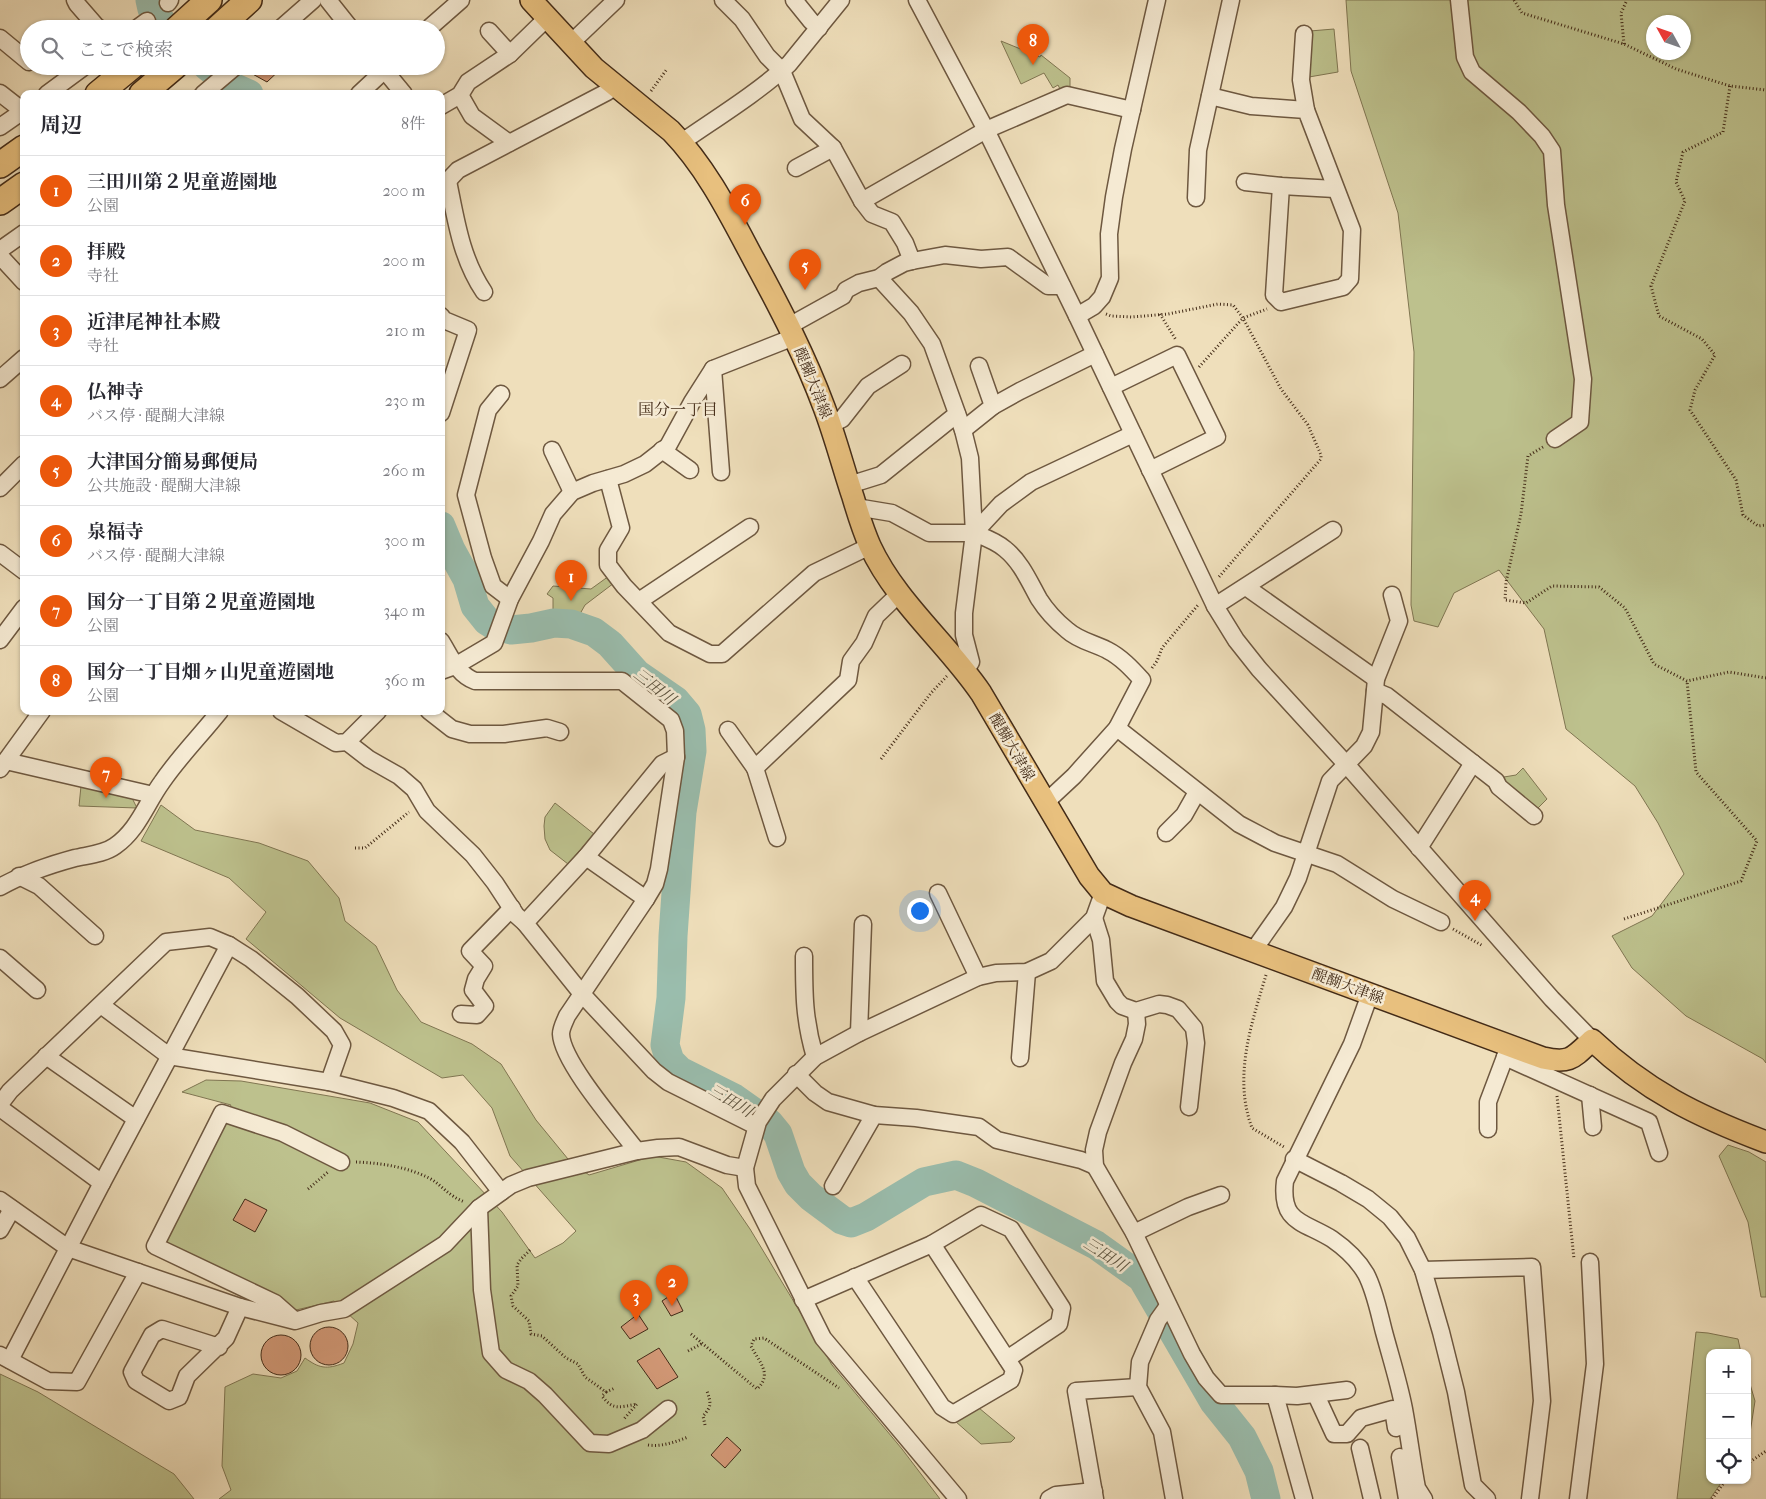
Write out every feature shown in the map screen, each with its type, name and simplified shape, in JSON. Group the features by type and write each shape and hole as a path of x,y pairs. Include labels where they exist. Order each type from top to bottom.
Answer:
{"highway":[{"path":"187,20 209,0"},
{"path":"227,20 249,0"},
{"path":"103,90 121,75"},
{"path":"147,90 164,75"},
{"path":"0,165 20,151"},
{"path":"0,202 20,188"}],"main road":[{"name":"醍醐大津線","path":"530,0 594,68 682,142 727,209 792,332 830,425 862,527 886,576 962,667 981,694 1089,876 1103,893 1130,906 1370,994 1507,1052 1559,1062 1578,1054 1592,1040"},
{"path":"1592,1040 1612,1059 1654,1090 1705,1117 1766,1142"}],"street":[{"path":"75,0 76,4 92,20"},
{"path":"290,20 313,0"},
{"path":"328,0 344,20"},
{"path":"438,20 461,0"},
{"path":"571,43 616,0"},
{"path":"722,0 742,19 767,56 782,71 802,119 833,148 862,201 872,214 892,222 906,243 912,261"},
{"path":"794,0 811,22 819,28"},
{"path":"682,142 761,88 782,71 841,0"},
{"path":"917,0 986,130 1078,316 1211,597 1236,640 1552,999 1592,1040"},
{"path":"1078,316 1094,306 1102,296 1110,278 1110,234 1114,197 1158,0"},
{"path":"1196,198 1198,150 1231,0"},
{"path":"1459,0 1465,57 1472,72 1519,112 1542,136 1552,151 1556,205 1582,379 1580,422 1555,439"},
{"path":"445,104 460,95 468,82 510,54 547,18"},
{"path":"489,31 510,54"},
{"path":"1281,186 1274,295 1281,302 1343,287 1350,279 1352,230 1306,110 1301,80 1304,34"},
{"path":"0,38 20,55"},
{"path":"52,90 73,75"},
{"path":"208,90 226,75"},
{"path":"363,90 378,75"},
{"path":"390,75 401,90"},
{"path":"484,292 475,278 462,247 445,184 458,170 607,92 613,83"},
{"path":"0,93 20,109"},
{"path":"460,95 472,116 509,143"},
{"path":"862,201 986,130 1067,95 1132,110"},
{"path":"1210,96 1251,106 1306,110"},
{"path":"0,128 20,113"},
{"path":"796,168 833,148"},
{"path":"1245,182 1335,189"},
{"path":"0,250 20,236"},
{"path":"448,669 494,643 510,599 553,514 572,492 624,474 645,464 668,446 712,369 792,332 842,296 846,290 879,278 904,263 912,261 945,255 981,259 1008,257 1048,286 1062,286"},
{"path":"0,256 20,278"},
{"path":"879,278 912,313 932,344 960,422 970,458 974,533 964,613 964,635 971,662 962,667"},
{"path":"445,320 468,330 445,401"},
{"path":"849,485 881,475 960,422 1095,354"},
{"path":"1111,387 1177,355 1217,437 1150,470"},
{"path":"0,379 20,362"},
{"path":"830,425 842,418 868,386 902,364"},
{"path":"979,366 993,406"},
{"path":"712,369 721,472"},
{"path":"502,394 488,410 466,495 483,558 493,586 510,599"},
{"path":"974,533 1001,504 1031,482 1133,434"},
{"path":"552,450 572,492"},
{"path":"662,450 690,470"},
{"path":"0,488 20,468"},
{"path":"600,481 621,528 608,550 608,565 638,602 668,633 710,654 722,654 814,573 870,546"},
{"path":"856,507 892,513 929,533 974,533 1004,548 1017,561 1050,613 1068,631 1081,640 1108,650 1124,661 1142,680 1117,728 1074,776 1045,803"},
{"path":"638,602 750,527"},
{"path":"1211,597 1246,587 1334,530"},
{"path":"0,553 20,568"},
{"path":"1246,587 1375,685 1496,781 1499,787 1534,816"},
{"path":"756,768 848,680 851,661 864,643 876,616 900,593"},
{"path":"1262,954 1298,878 1330,781 1364,746 1371,732 1375,685 1399,621 1392,595"},
{"path":"0,640 20,613"},
{"path":"448,669 475,681 622,681 671,720 675,731 676,756 659,869 654,884 646,899 567,1016 561,1032 564,1050 573,1066 637,1151"},
{"path":"39,715 3,765 153,795"},
{"path":"0,887 19,876 74,858 100,853 114,847 131,832 161,782 217,715"},
{"path":"289,715 336,743 347,742 374,715"},
{"path":"434,715 452,728 470,734 504,734 547,728 560,732"},
{"path":"1117,728 1239,824 1275,843 1337,864 1393,899 1441,922"},
{"path":"728,730 756,768 777,838"},
{"path":"347,742 369,759 399,776 414,789 427,811 473,855 512,908 582,994 654,1071 668,1082 760,1119"},
{"path":"525,923 586,857 662,764 676,756"},
{"path":"1419,848 1473,763"},
{"path":"1166,833 1184,815 1197,792"},
{"path":"586,857 646,899"},
{"path":"19,876 39,886 95,936"},
{"path":"938,893 978,977"},
{"path":"958,1499 823,1338 747,1186 745,1168 760,1119 796,1074 815,1057 859,1033 978,977 996,973 1027,972 1051,961 1094,918 1103,893"},
{"path":"461,1014 478,1015 485,1006 473,990 476,979 484,966 470,951 512,908"},
{"path":"1094,918 1100,940 1105,981 1117,1001 1122,1006 1136,1012 1159,1004 1167,1005 1178,1009 1194,1028 1196,1043 1189,1107"},
{"path":"859,1033 862,924"},
{"path":"102,1183 0,1106 10,1091 166,942 210,937 229,945 250,959 297,996 334,1031 342,1045 329,1082"},
{"path":"138,1272 77,1382 48,1381 5,1358 68,1248 229,945"},
{"path":"804,956 804,1005 809,1039 815,1057"},
{"path":"0,958 37,990"},
{"path":"1020,1058 1027,972"},
{"path":"1370,994 1352,1044 1285,1180 1283,1198 1291,1215 1302,1224 1331,1238 1344,1248 1366,1275 1377,1305 1404,1409 1417,1488 1424,1499"},
{"path":"101,1005 169,1056 329,1082 393,1098 429,1111 462,1142 501,1192"},
{"path":"1136,1012 1137,1024 1134,1039 1123,1063 1098,1132 1094,1150 1095,1166 1134,1233 1164,1312 1206,1378 1221,1395 1296,1396 1347,1390"},
{"path":"1488,1129 1488,1102 1507,1052 1556,1080 1649,1122 1659,1153"},
{"path":"46,1056 136,1119"},
{"path":"796,1074 815,1093 828,1102 874,1115 916,1118 979,1127 997,1140 1081,1160 1095,1166"},
{"path":"1590,1096 1593,1127"},
{"path":"295,1321 275,1303 154,1246 222,1113 283,1133 342,1162"},
{"path":"833,1186 874,1115"},
{"path":"0,1230 6,1204 68,1248 240,1307 295,1321 321,1313 344,1309 445,1244 479,1208 511,1185 528,1178 637,1151 679,1147 727,1165 745,1168"},
{"path":"1296,1157 1368,1199 1407,1238 1423,1270 1456,1392 1473,1484 1487,1499"},
{"path":"1134,1233 1179,1211 1221,1195"},
{"path":"479,1208 482,1290 490,1352 506,1370 530,1382 545,1395 590,1443 610,1444 642,1430 668,1409"},
{"path":"803,1300 932,1244 981,1215 1010,1229 1062,1308 1059,1324 1006,1359"},
{"path":"855,1277 942,1407 953,1414 1011,1380 1014,1370 932,1244"},
{"path":"1578,1499 1595,1364 1582,1263"},
{"path":"1423,1270 1532,1267 1542,1401 1530,1499"},
{"path":"219,1347 162,1329 152,1334 132,1372 136,1381 169,1401 179,1396 187,1376 219,1347 226,1338 240,1307"},
{"path":"1164,1312 1140,1362 1138,1387 1162,1432 1174,1499"},
{"path":"1048,1499 1056,1495 1095,1495 1076,1391 1138,1387"},
{"path":"1275,1395 1304,1499"},
{"path":"1316,1395 1334,1434 1347,1434 1361,1418 1393,1409 1407,1499"},
{"path":"1360,1448 1372,1499"}],"path":[{"path":"1514,0 1522,13 1624,44 1676,69 1730,86 1766,90"},
{"path":"1624,44 1621,14 1628,0"},
{"path":"641,106 667,69"},
{"path":"1730,86 1723,132 1683,152 1676,182 1685,201 1651,286 1659,316 1702,339 1715,355 1695,390 1690,410 1736,480 1743,515 1758,526 1766,525"},
{"path":"1186,376 1196,370 1242,318 1268,309 1278,298"},
{"path":"1094,306 1111,316 1132,317 1218,304 1233,306 1242,318 1281,389 1308,425 1321,455 1321,458 1211,597 1195,608 1162,648 1158,661 1142,680"},
{"path":"1160,314 1181,347 1177,355"},
{"path":"1555,439 1528,456 1521,514 1506,582 1505,600 1526,603 1552,586 1600,587 1625,608 1654,664 1687,681 1729,672 1766,678"},
{"path":"881,760 931,693 962,667"},
{"path":"1624,919 1741,881 1757,841 1696,772 1687,681"},
{"path":"354,848 365,848 421,802"},
{"path":"1441,922 1495,952 1508,948"},
{"path":"1262,954 1243,1081 1244,1098 1252,1128 1296,1157"},
{"path":"1556,1080 1582,1263"},
{"path":"308,1188 342,1162 374,1163 404,1169 430,1179 454,1198 479,1208"},
{"path":"530,1250 517,1266 518,1286 511,1296 513,1306 529,1321 531,1334 542,1336 566,1358 578,1364 585,1378 606,1392"},
{"path":"692,1334 757,1389 764,1382 766,1374 751,1346 754,1339 764,1338 839,1388"},
{"path":"688,1350 703,1343"},
{"path":"610,1444 614,1430 637,1404 617,1408 608,1405 602,1396 615,1388"},
{"path":"705,1425 703,1416 711,1402 707,1390"},
{"path":"626,1437 630,1441 655,1446 672,1443 688,1437"},
{"path":"1751,1461 1766,1451"},
{"path":"1712,1499 1723,1484"}],"green space":[{"path":"1346,0 1766,0 1766,1063 1763,1059 1686,1016 1632,968 1612,936 1652,916 1684,874 1658,823 1635,786 1566,729 1544,629 1499,570 1454,593 1438,627 1414,621 1411,605 1414,352 1398,213 1351,71"},
{"path":"1334,29 1338,72 1309,77 1310,31"},
{"path":"1001,41 1040,57 1041,55 1070,78 1070,88 1061,91 1058,85 1053,88 1044,73 1021,84"},
{"path":"609,576 614,583 585,605 576,621 553,614 553,598 547,594 553,586 591,589"},
{"path":"1523,768 1547,799 1534,812 1502,783 1504,777 1516,775"},
{"path":"81,786 131,796 137,808 79,806"},
{"path":"555,803 594,834 568,864 550,850 545,839 545,817"},
{"path":"161,805 195,830 259,843 308,861 339,898 345,921 376,946 397,990 421,1022 472,1044 501,1064 536,1120 568,1159 589,1175 653,1156 686,1162 722,1188 750,1229 832,1365 902,1449 940,1499 219,1499 231,1490 222,1466 225,1387 253,1374 281,1378 297,1371 305,1358 323,1367 332,1367 344,1363 353,1344 358,1323 334,1301 296,1310 261,1288 166,1242 231,1105 182,1092 206,1080 241,1081 370,1103 418,1122 502,1212 535,1258 563,1243 576,1231 510,1156 492,1108 463,1075 442,1078 340,1018 246,939 266,912 229,878 141,841"},
{"path":"1728,1145 1749,1152 1766,1162 1766,1297 1761,1297 1748,1222 1719,1156"},
{"path":"1696,1332 1738,1339 1740,1349 1706,1349 1706,1484 1720,1484 1710,1499 1677,1499"},
{"path":"0,1374 38,1392 174,1474 194,1499 0,1499"},
{"path":"1751,1388 1755,1401 1751,1426"},
{"path":"979,1408 1015,1438 1011,1442 981,1444 955,1421"}],"building":[{"path":"254,75 274,75 267,82"},
{"path":"245,1199 267,1210 255,1232 233,1220"},
{"path":"674,1293 683,1311 671,1316 662,1301"},
{"path":"638,1314 648,1329 630,1339 621,1327"},
{"path":"329,1327 343,1332 348,1346 343,1360 329,1365 315,1360 310,1346 315,1332"},
{"path":"277,1335 285,1335 292,1338 298,1344 301,1355 298,1366 292,1372 285,1375 277,1375 270,1372 264,1366 261,1359 261,1351 264,1344 270,1338"},
{"path":"659,1348 678,1377 657,1389 637,1361"},
{"path":"727,1437 741,1450 725,1468 711,1455"}],"waterway":[{"name":"三田川","path":"150,0 152,9 160,20"},
{"name":"三田川","path":"218,75 240,90"},
{"name":"三田川","path":"445,536 467,579 475,606 487,621 495,626 511,630 554,623 571,624 594,632 610,644 637,674 676,701 687,714 691,730 692,751 682,812 673,936 671,998 665,1045 670,1061 680,1071 734,1098 769,1123 778,1134 791,1172 798,1184 811,1197 842,1220 851,1223 866,1217 924,1182 956,1175 976,1183 1096,1245 1142,1278 1214,1402 1242,1437 1259,1471 1266,1499"}],"place":[{"name":"国分一丁目畑ヶ山児童遊園地","path":"1033,65"},
{"name":"泉福寺","path":"745,225"},
{"name":"大津国分簡易郵便局","path":"805,290"},
{"name":"三田川第２児童遊園地","path":"571,601"},
{"name":"国分一丁目第２児童遊園地","path":"106,798"},
{"name":"仏神寺","path":"1475,921"},
{"name":"拝殿","path":"672,1306"},
{"name":"近津尾神社本殿","path":"636,1321"}],"district":[{"name":"国分一丁目","path":"678,409"}]}
